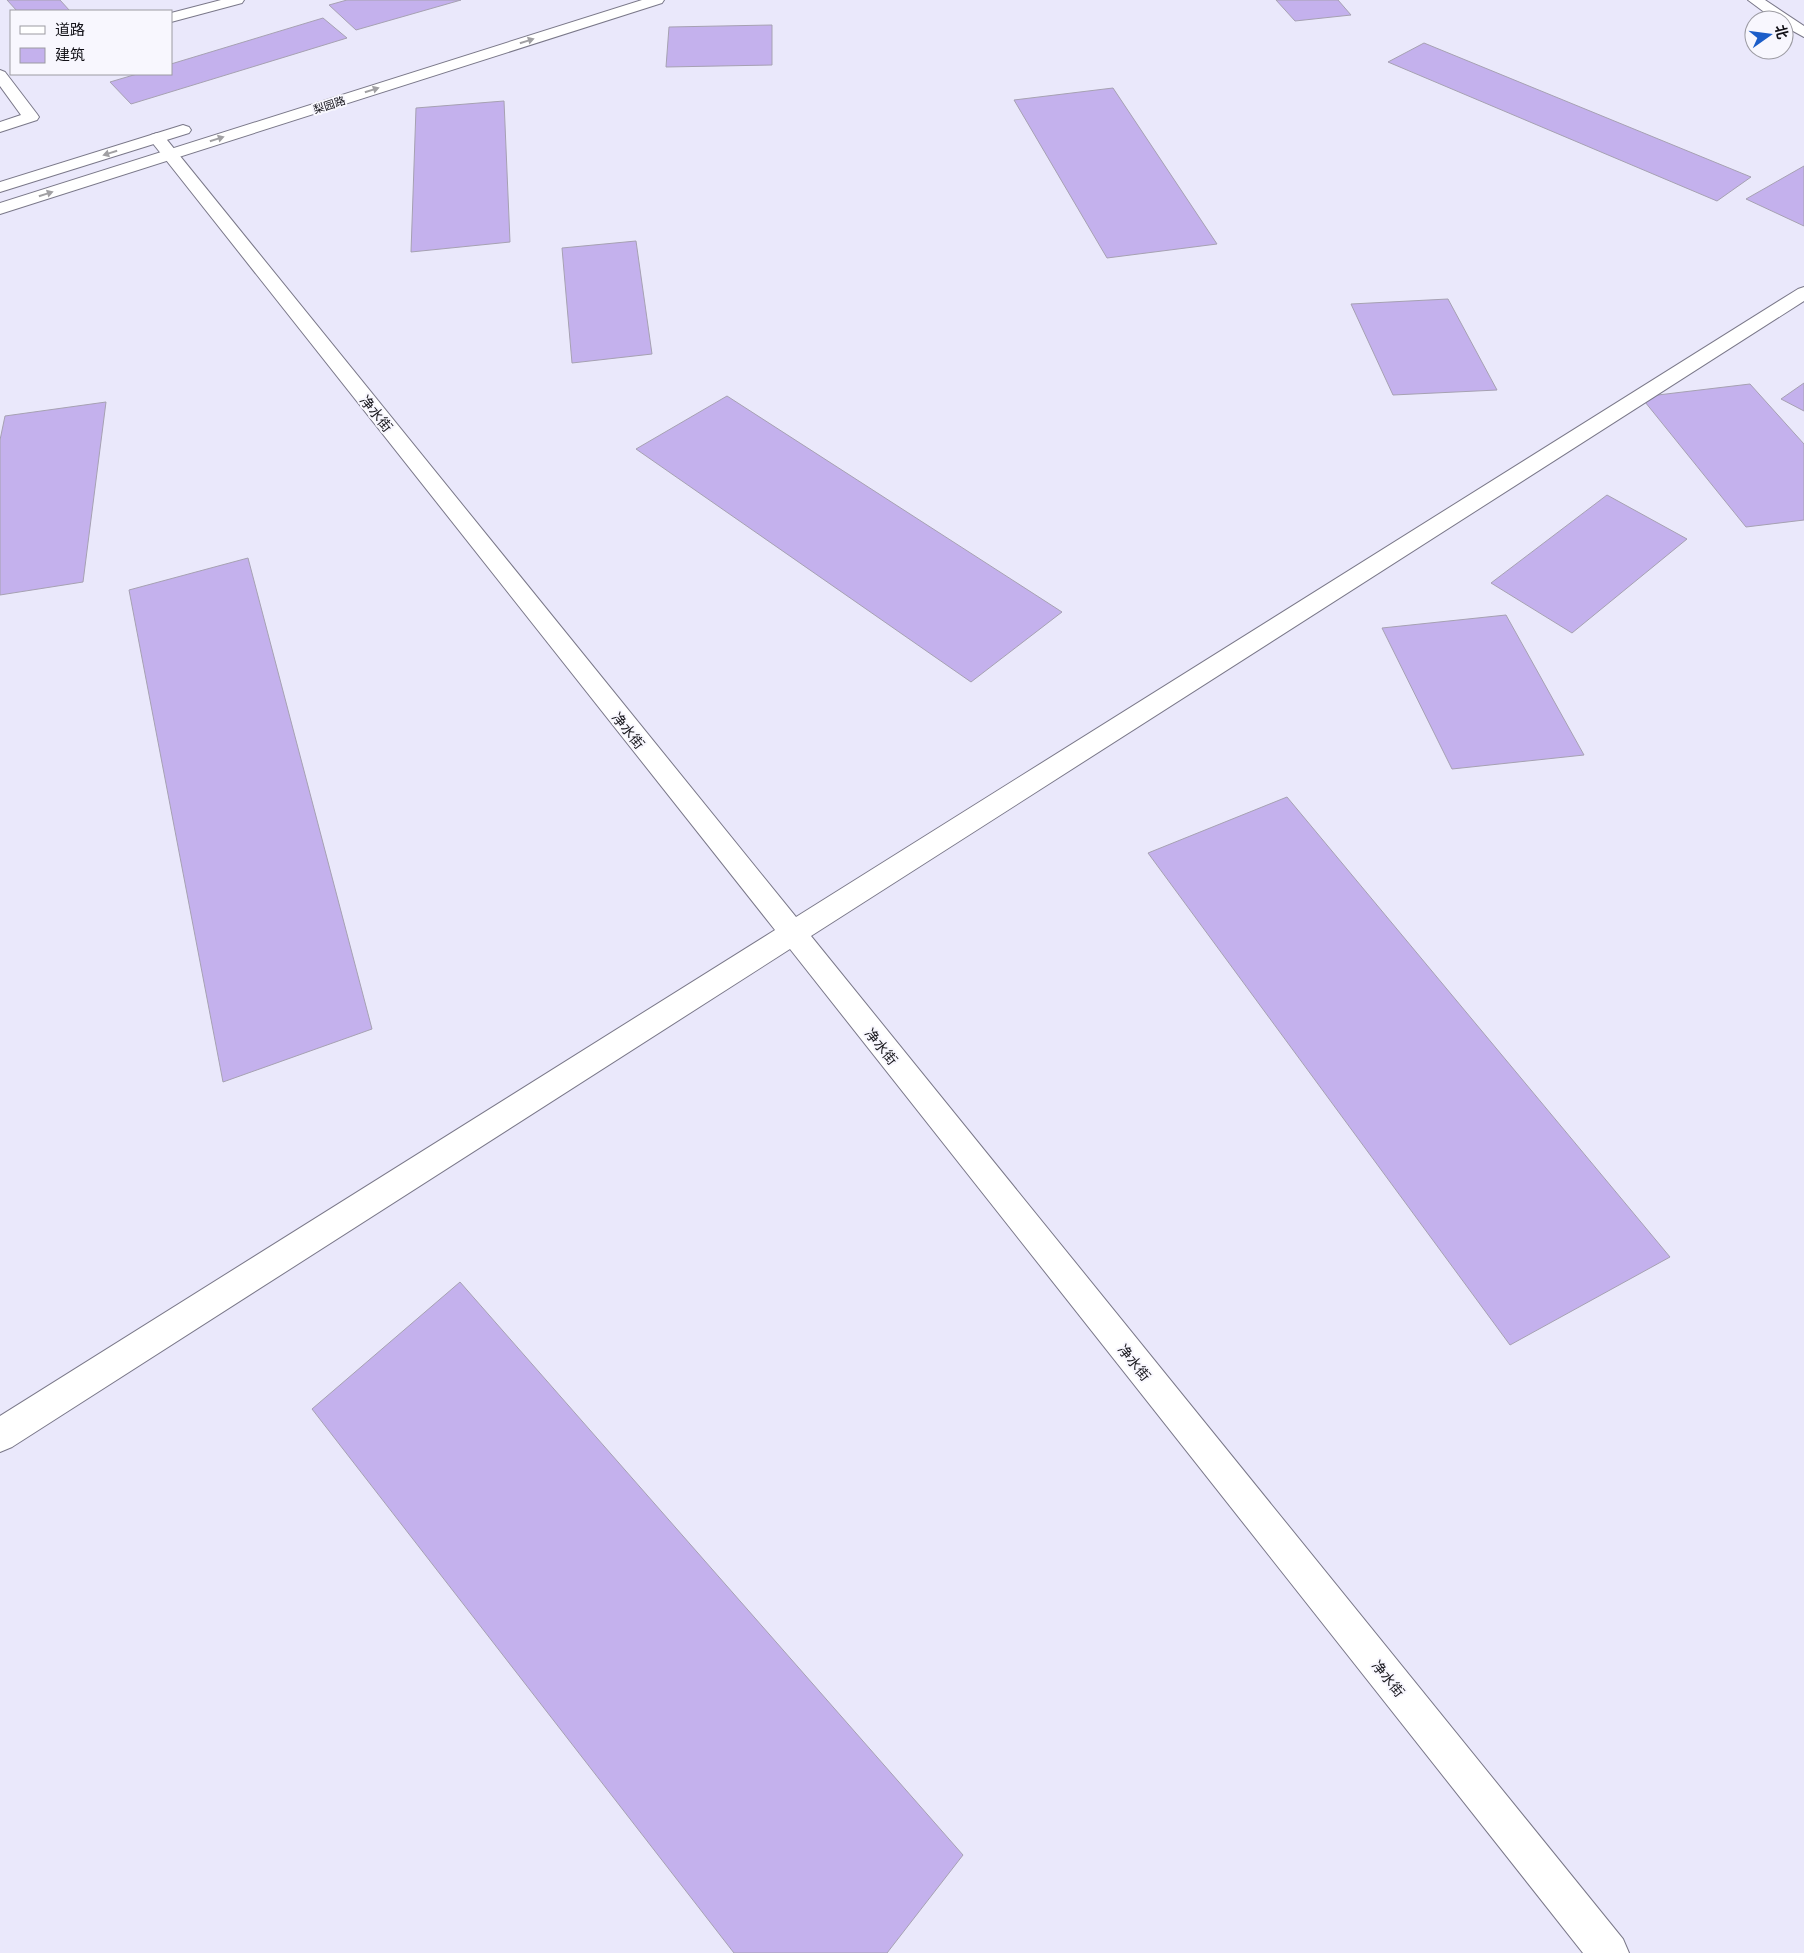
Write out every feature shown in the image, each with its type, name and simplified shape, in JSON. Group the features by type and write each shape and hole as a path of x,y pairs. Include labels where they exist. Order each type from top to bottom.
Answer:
{"street":[{"path":"172,18 237,0"},
{"name":"梨园路","path":"0,187 164,146 658,0"},
{"path":"1755,0 1804,33"},
{"path":"0,75 31,117 0,126"},
{"name":"梨园路","path":"0,209 164,146 195,126"},
{"name":"净水街","path":"164,146 793,935 1609,1953"},
{"path":"0,1435 793,935 1804,293"}],"building":[{"path":"7,0 60,0 69,10 16,10"},
{"path":"347,0 461,0 356,30 329,5"},
{"path":"1276,0 1338,0 1351,15 1295,21"},
{"path":"323,18 347,38 131,104 110,82 134,75 172,75 172,64"},
{"path":"772,25 772,65 666,67 669,27"},
{"path":"1424,43 1751,177 1717,201 1388,62"},
{"path":"1113,88 1217,244 1107,258 1014,100"},
{"path":"504,101 510,242 411,252 416,108"},
{"path":"1804,166 1804,226 1746,199"},
{"path":"636,241 652,354 572,363 562,248"},
{"path":"1448,299 1497,390 1393,395 1351,304"},
{"path":"1804,383 1804,411 1781,399"},
{"path":"1750,384 1804,444 1804,520 1746,527 1641,397"},
{"path":"727,396 1062,612 971,682 636,449"},
{"path":"106,402 83,582 0,595 0,440 5,416"},
{"path":"1607,495 1687,539 1572,633 1491,583"},
{"path":"248,558 372,1029 223,1082 129,590"},
{"path":"1506,615 1584,755 1452,769 1382,628"},
{"path":"1287,797 1670,1257 1510,1345 1148,853"},
{"path":"460,1282 963,1855 887,1953 734,1953 312,1409"}]}
